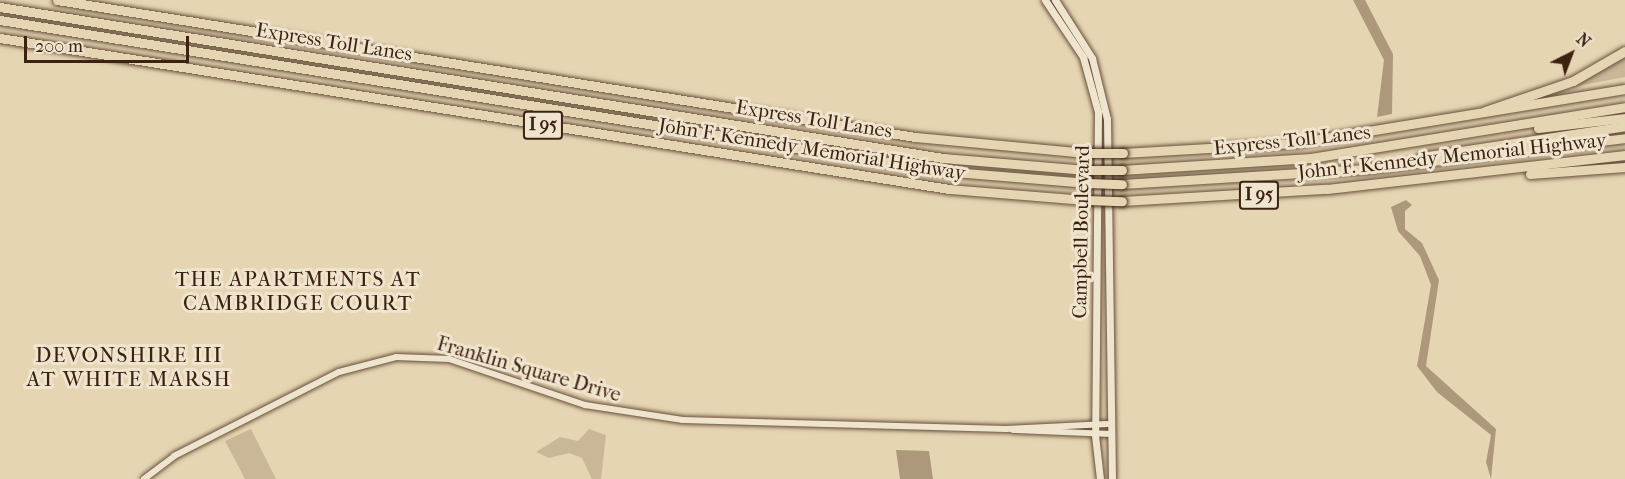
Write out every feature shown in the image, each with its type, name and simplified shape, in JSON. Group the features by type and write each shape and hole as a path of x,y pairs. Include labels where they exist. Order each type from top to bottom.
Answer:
{"highway":[{"name":"John F. Kennedy Memorial Highway","path":"57,0 915,137 1087,153 1295,144 1625,89"},
{"name":"Express Toll Lanes","path":"0,7 943,158 1087,170 1253,164 1382,148 1625,107"},
{"name":"Express Toll Lanes","path":"0,20 941,171 1087,183 1122,184 1366,169 1625,138"},
{"name":"John F. Kennedy Memorial Highway","path":"0,38 949,189 1087,200 1122,201 1257,195 1478,174 1625,155"},
{"path":"1482,114 1573,81 1625,51"},
{"path":"1382,148 1625,118"},
{"path":"1366,169 1625,126"},
{"path":"1478,174 1501,177 1625,167"}],"main road":[{"name":"Campbell Boulevard","path":"1045,0 1083,57 1098,112 1095,435 1100,479"},
{"name":"Campbell Boulevard","path":"1055,0 1086,45 1107,119 1107,424 1112,479"}],"street":[{"name":"Franklin Square Drive","path":"144,479 174,456 339,372 408,356 449,359 565,399 644,416 717,423 1006,429 1108,434"},
{"name":"Franklin Square Drive","path":"1006,429 1107,424"}],"shaded area":[{"path":"1353,0 1365,0 1393,54 1392,114 1377,117 1384,60"},
{"path":"1625,55 1625,77 1567,88 1602,71"},
{"path":"1406,200 1412,205 1405,211 1405,229 1422,243 1439,280 1426,366 1496,429 1491,479 1486,462 1491,435 1437,392 1417,366 1431,285 1420,256 1398,231 1391,207"},
{"path":"251,429 276,479 245,479 225,441"},
{"path":"589,429 606,435 601,479 592,479 582,458 569,453 549,458 536,452 560,437 578,441"},
{"path":"896,450 929,451 933,479 900,479"}],"district":[{"name":"THE APARTMENTS AT CAMBRIDGE COURT","path":"298,291"},
{"name":"DEVONSHIRE III AT WHITE MARSH","path":"129,367"}]}
